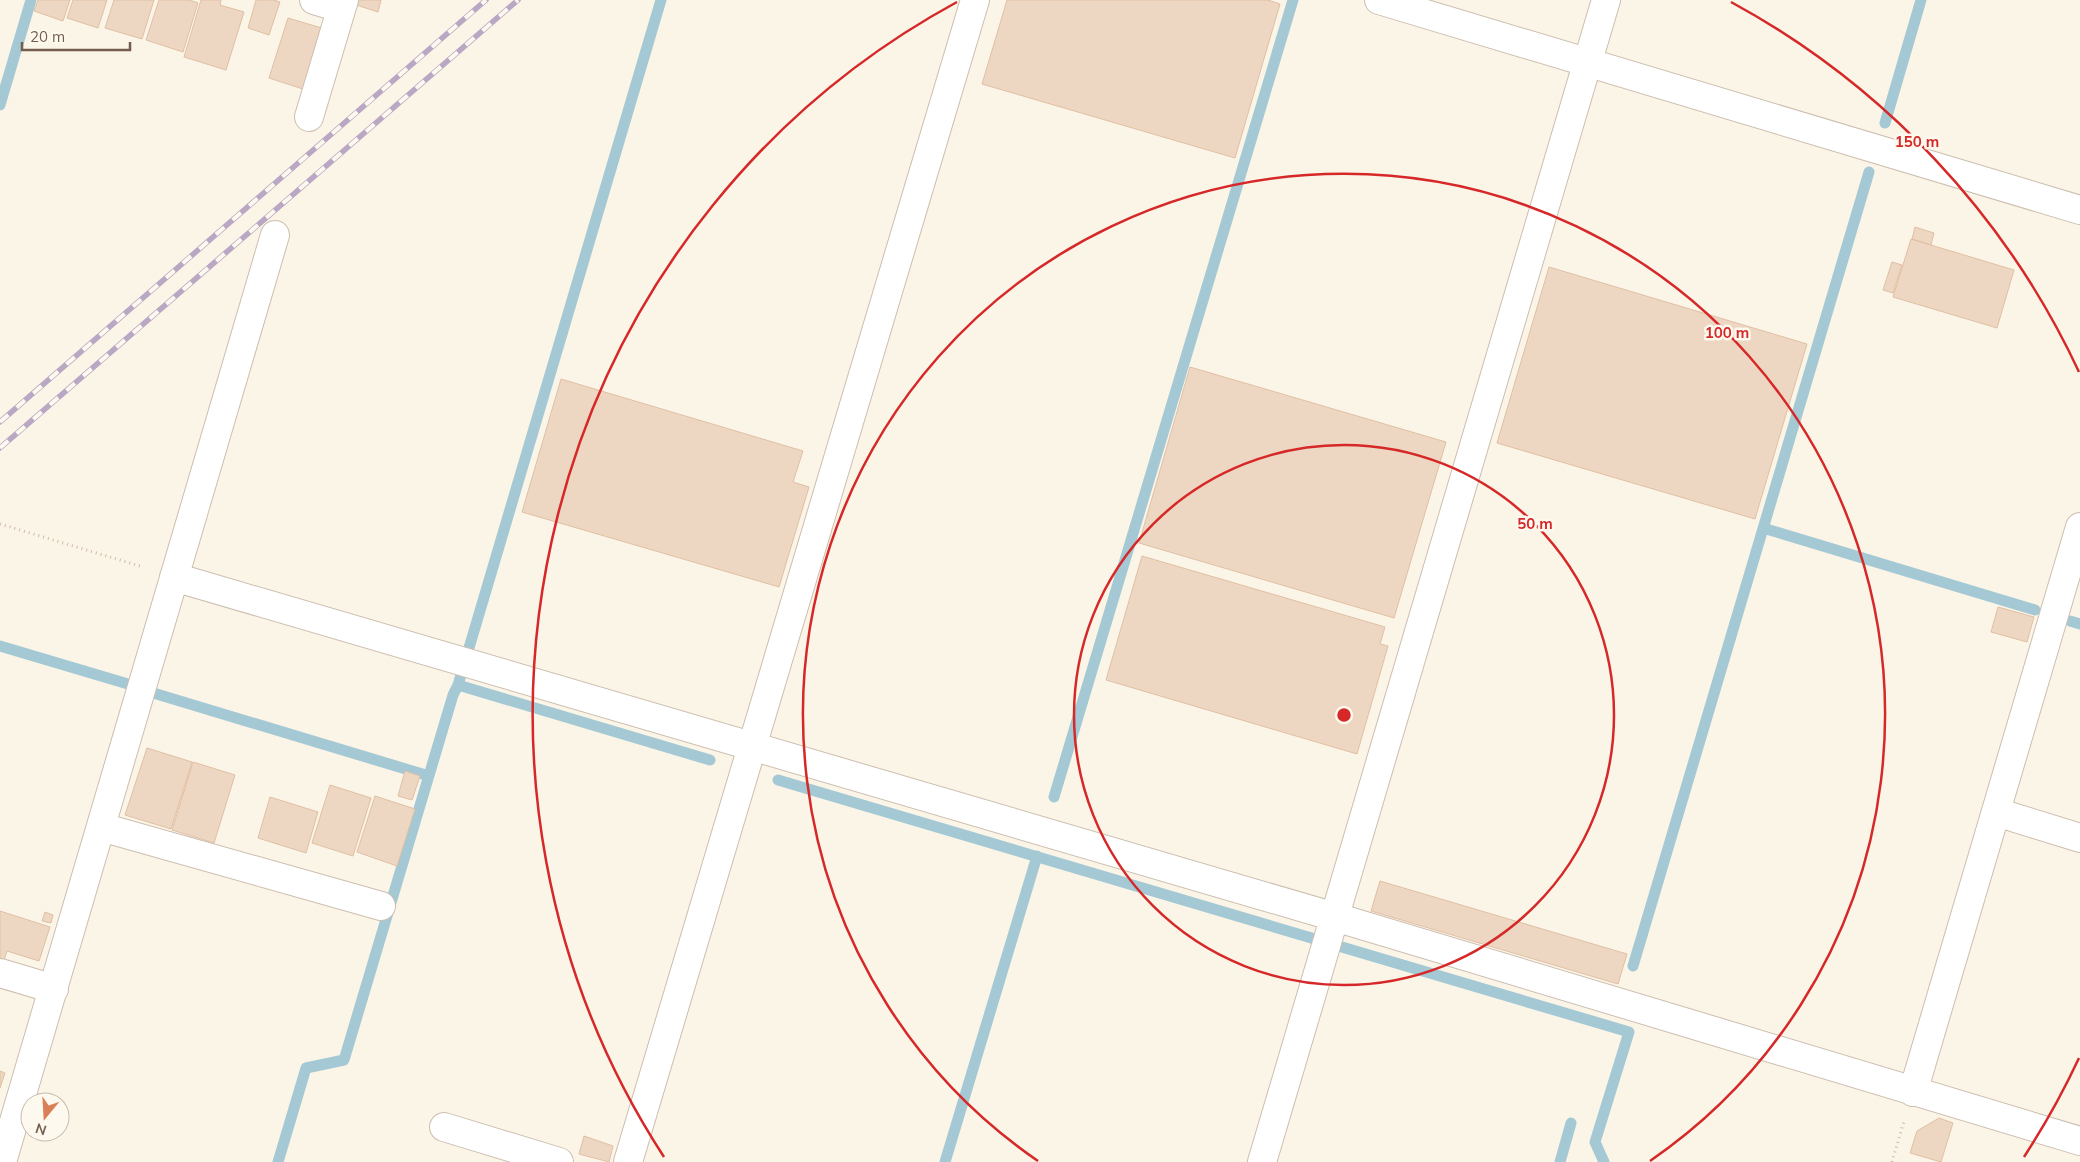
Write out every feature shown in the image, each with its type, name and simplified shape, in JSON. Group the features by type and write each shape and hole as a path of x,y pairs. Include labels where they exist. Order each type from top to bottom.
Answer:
{"street":[{"path":"309,117 343,4 314,0"},
{"path":"628,1162 975,0"},
{"path":"1379,0 2080,210"},
{"path":"1262,1162 1606,0"},
{"path":"2,1162 275,235"},
{"path":"1913,1092 2080,527"},
{"path":"174,577 752,745 1330,934 1913,1092 2080,1141"},
{"path":"1996,812 2080,838"},
{"path":"101,827 381,906"},
{"path":"0,973 54,989"},
{"path":"444,1127 559,1162"}],"path":[{"path":"0,524 174,577"},
{"path":"1892,1162 1913,1092"}],"building":[{"path":"38,0 70,0 63,21 34,11"},
{"path":"73,0 107,0 98,28 67,18"},
{"path":"114,0 154,0 142,39 105,28"},
{"path":"159,0 190,0 198,3 183,52 146,40"},
{"path":"201,0 221,0 220,5 244,12 226,70 184,57"},
{"path":"256,0 280,2 269,35 248,28"},
{"path":"351,0 381,0 378,12 350,3"},
{"path":"1007,0 1268,0 1280,4 1235,158 982,84"},
{"path":"288,18 325,29 306,90 269,78"},
{"path":"1915,227 1934,233 1931,245 1912,239"},
{"path":"1911,239 2014,270 1997,328 1893,297"},
{"path":"1892,262 1902,265 1893,293 1883,290"},
{"path":"1549,267 1807,344 1755,519 1497,443"},
{"path":"1190,367 1446,442 1394,618 1139,543"},
{"path":"561,379 803,451 793,482 809,487 779,587 522,512"},
{"path":"1142,556 1385,627 1380,644 1388,646 1357,754 1106,680"},
{"path":"1998,607 2034,617 2027,642 1991,632"},
{"path":"147,748 192,762 171,829 125,815"},
{"path":"193,762 235,775 214,843 172,830"},
{"path":"405,771 420,776 412,800 398,796"},
{"path":"330,785 371,798 353,856 312,843"},
{"path":"375,796 415,809 397,866 357,852"},
{"path":"270,797 318,812 306,853 258,838"},
{"path":"1380,881 1627,954 1618,984 1371,911"},
{"path":"0,911 50,927 39,961 7,951 4,960 0,958"},
{"path":"45,912 53,915 51,923 42,921"},
{"path":"0,1071 5,1073 0,1088"},
{"path":"1939,1118 1953,1123 1941,1162 1910,1153 1917,1131"},
{"path":"584,1136 613,1146 609,1162 579,1154"}],"waterway":[{"path":"0,105 31,0"},
{"path":"661,0 458,685 710,760"},
{"path":"1054,797 1293,0"},
{"path":"1885,123 1921,0"},
{"path":"1633,966 1869,172"},
{"path":"1763,528 2035,610"},
{"path":"2070,621 2080,624"},
{"path":"0,646 128,684"},
{"path":"278,1162 306,1068 344,1060 453,695 458,685"},
{"path":"150,692 429,776"},
{"path":"778,780 1629,1032 1595,1142 1604,1162"},
{"path":"945,1162 1037,856"},
{"path":"1560,1162 1571,1123"}],"railway":[{"path":"0,422 486,0"},
{"path":"0,448 518,0"}]}
